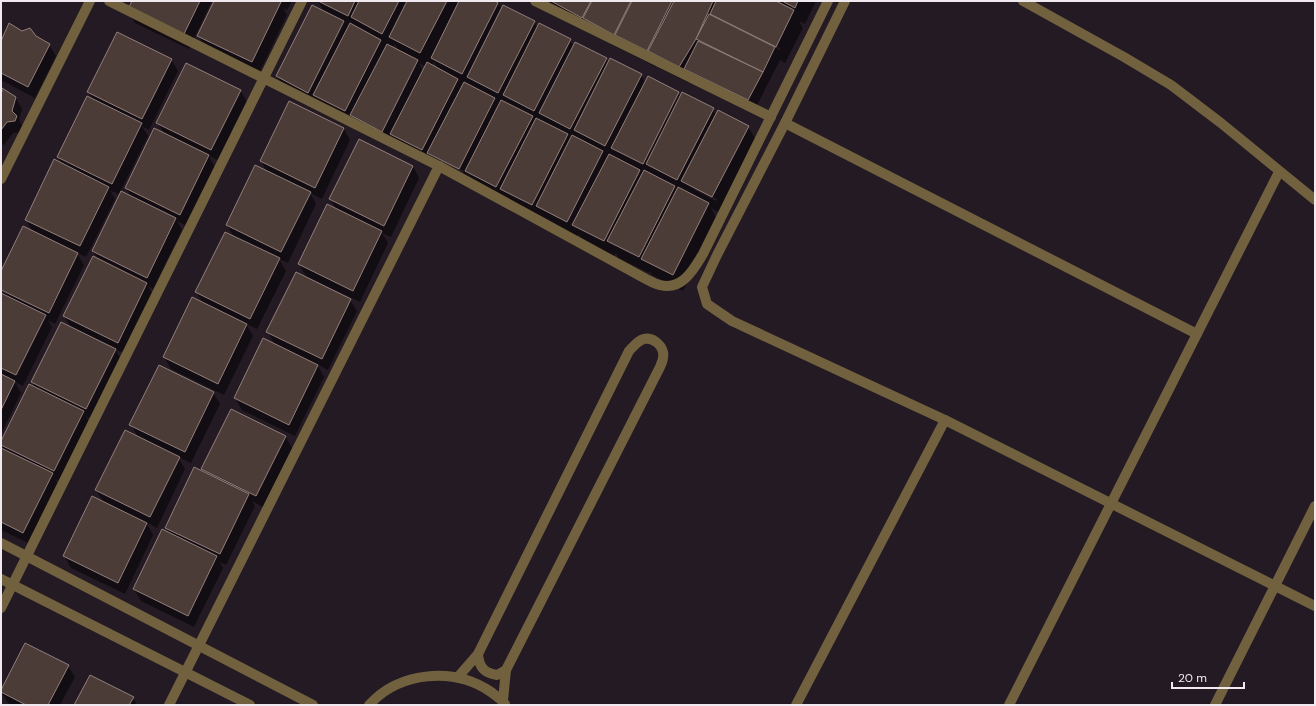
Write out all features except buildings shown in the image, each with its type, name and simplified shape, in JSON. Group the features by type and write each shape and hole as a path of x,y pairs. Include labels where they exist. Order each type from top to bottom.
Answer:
{"street":[{"path":"1,178 90,1"},
{"path":"110,1 440,166 661,286 676,285 690,275 703,254 828,1"},
{"path":"1,608 302,1"},
{"path":"535,1 771,117"},
{"path":"845,1 702,287 707,304 732,321 945,420 1315,606"},
{"path":"1023,1 1171,85 1221,123 1315,200"},
{"path":"785,123 1197,334"},
{"path":"169,705 440,166"},
{"path":"1009,705 1279,172"},
{"path":"458,677 478,654 629,351 637,342 644,339 653,340 659,345 663,352 663,360 660,368 506,670 504,703"},
{"path":"796,705 945,420"},
{"path":"1215,705 1315,506"},
{"path":"1,543 313,705"},
{"path":"1,579 250,705"},
{"path":"478,654 479,664 486,672 497,675 506,670"},
{"path":"369,705 375,698 394,686 414,678 436,675 458,677 482,686 504,703"}]}
